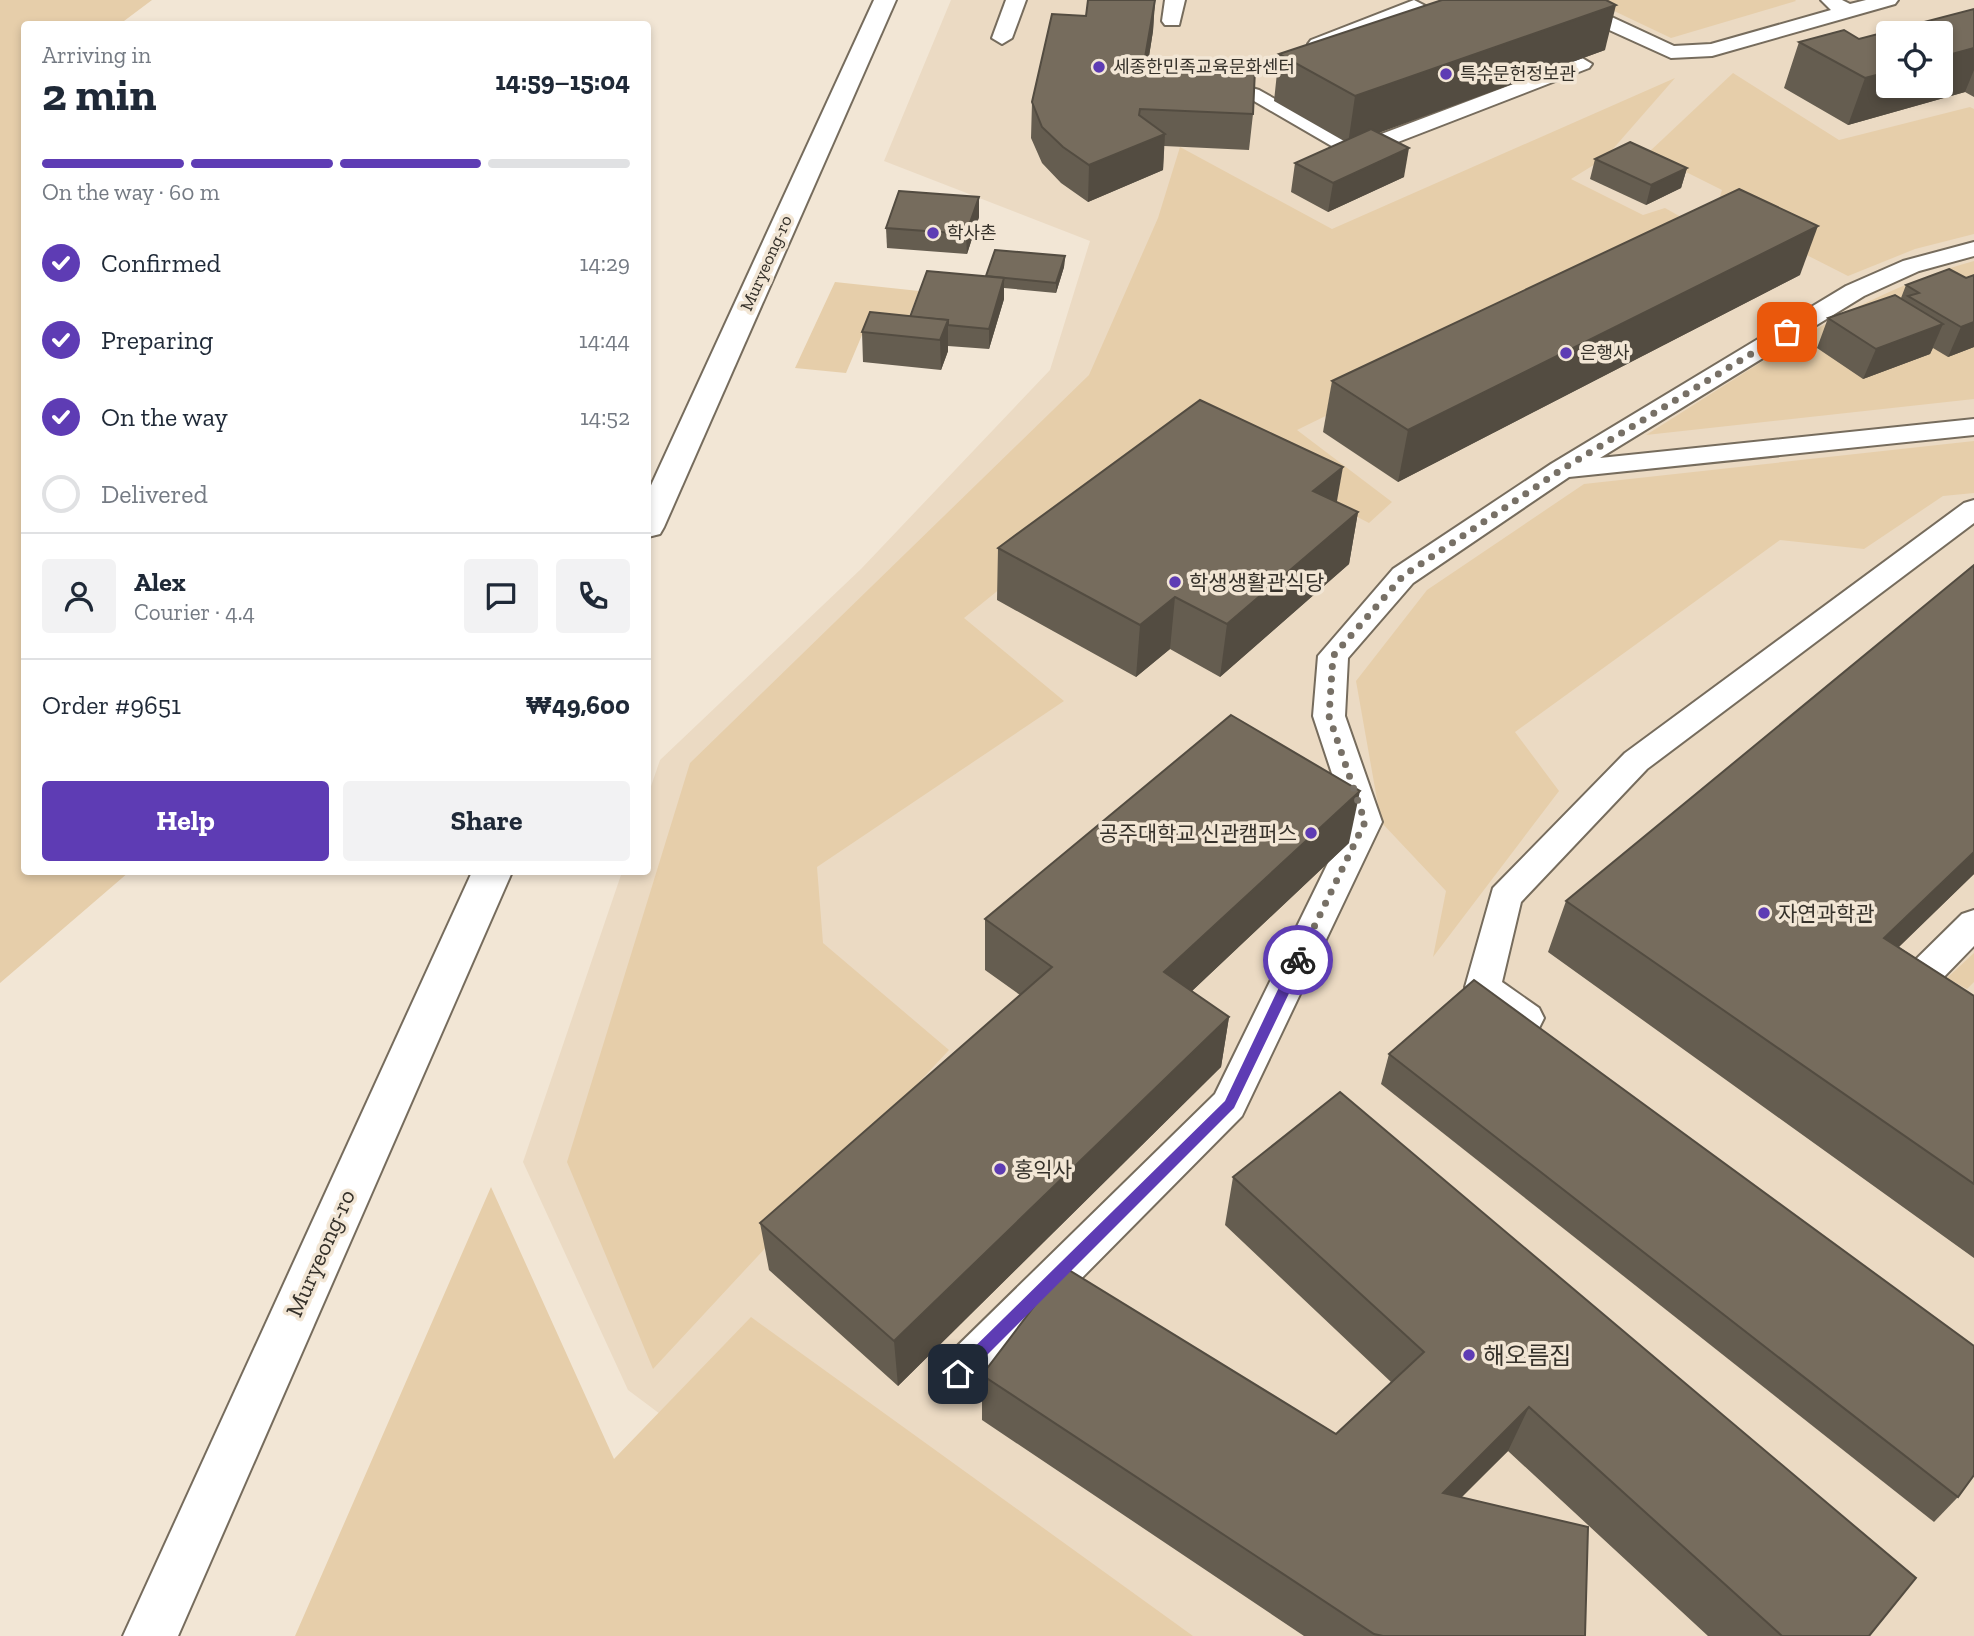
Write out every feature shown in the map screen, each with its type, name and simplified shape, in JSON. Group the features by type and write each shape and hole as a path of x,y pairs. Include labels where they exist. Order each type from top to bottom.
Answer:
{"main road":[{"name":"Muryeong-ro","path":"651,520 885,0"},
{"name":"Muryeong-ro","path":"150,1636 491,875"}],"lane":[{"path":"1002,38 1016,0"},
{"path":"1172,21 1175,0"},
{"path":"1559,0 1671,52 1712,50 1888,0"},
{"path":"1828,0 1848,10"},
{"path":"1302,51 1414,6 1450,24"},
{"path":"1424,34 1475,17"},
{"path":"1274,86 1252,94 1354,152 1582,64"},
{"path":"958,1374 1229,1104 1365,822 1329,716 1333,656 1403,576 1561,470 1855,291 1911,266 1974,250"},
{"path":"1561,470 1974,427"},
{"path":"1550,1036 1483,987 1505,897 1636,761 1974,509"},
{"path":"1974,924 1913,985 1974,1026"}],"shaded area":[{"path":"0,0 152,0 124,21 21,21 21,875 126,875 0,983"},
{"name":"공주대학교 신관캠퍼스","path":"951,0 1974,0 1974,1636 957,1636 628,1390 523,1162 621,875 651,875 651,786 660,760 861,569 1050,370 1090,241 884,161"},
{"path":"1591,0 1795,0 1796,1 1671,38"},
{"path":"1733,73 1839,140 1970,107 1974,109 1974,234 1915,249 1848,276 1716,209 1722,190 1648,153"},
{"path":"1675,78 1605,158 1571,179 1643,215 1665,208 1704,230 1297,430 1392,502 1369,523 1193,432 964,618 1064,701 817,867 823,943 949,1050 653,1369 567,1162 690,763 1089,375 1158,218 1180,147 1332,229"},
{"path":"1974,261 1974,399 1646,435 1764,360 1845,313 1930,275"},
{"path":"835,282 919,291 900,339 862,335 846,373 795,368"},
{"path":"1974,441 1974,493 1943,496 1864,549 1780,540 1515,732 1559,791 1433,957 1446,891 1381,822 1356,681 1427,590 1584,484"},
{"path":"1974,953 1974,982 1967,989 1947,978"},
{"path":"491,1187 614,1459 751,1317 1193,1636 295,1636"}],"building":[{"path":"1088,0 1155,0 1144,63 1255,69 1253,114 1140,109 1139,115 1165,134 1089,165 1063,147 1042,127 1032,102 1052,14 1086,16"},
{"path":"1442,0 1606,0 1616,5 1355,96 1279,54"},
{"path":"1974,9 1974,48 1953,54 1953,21 1928,21"},
{"path":"1844,30 1859,39 1876,35 1876,75 1865,78 1799,42"},
{"path":"1371,129 1409,148 1333,183 1295,163"},
{"path":"1630,142 1687,168 1651,185 1595,159"},
{"path":"1739,189 1818,226 1408,430 1332,381"},
{"path":"899,191 979,197 966,234 886,228"},
{"path":"995,250 1065,256 1056,283 986,276"},
{"path":"1949,269 1966,278 1974,275 1974,322 1961,327 1908,296 1919,293 1906,285"},
{"path":"927,271 1004,278 989,329 948,325 948,320 910,317"},
{"path":"1895,295 1943,324 1876,349 1828,318"},
{"path":"870,312 948,320 940,340 862,332"},
{"name":"학생생활관식당","path":"1200,400 1343,467 1313,491 1358,512 1227,624 1175,597 1140,625 998,548"},
{"name":"자연과학관","path":"1974,565 1974,852 1884,938 1974,996 1974,1184 1566,901"},
{"name":"홍익사","path":"1231,715 1360,791 1164,972 1229,1017 894,1341 760,1223 1052,967 985,919"},
{"path":"1474,980 1974,1346 1974,1475 1958,1497 1389,1054"},
{"name":"해오름집","path":"1340,1092 1916,1578 1869,1636 1782,1636 1529,1407 1443,1493 1588,1527 1585,1636 1374,1634 982,1375 1064,1267 1336,1434 1424,1352 1233,1177"}],"way so far":[{"path":"1298,960 1365,822 1329,716 1333,656 1403,576 1561,470 1787,332"}],"place":[{"name":"세종한민족교육문화센터","path":"1099,67"},
{"name":"특수문헌정보관","path":"1446,74"},
{"name":"학사촌","path":"933,233"},
{"name":"은행사","path":"1566,353"},
{"name":"학생생활관식당","path":"1175,582"},
{"name":"공주대학교 신관캠퍼스","path":"1311,833"},
{"name":"자연과학관","path":"1764,913"},
{"name":"홍익사","path":"1000,1169"},
{"name":"해오름집","path":"1469,1355"}],"route":[{"path":"958,1374 1229,1104 1298,960"}]}
